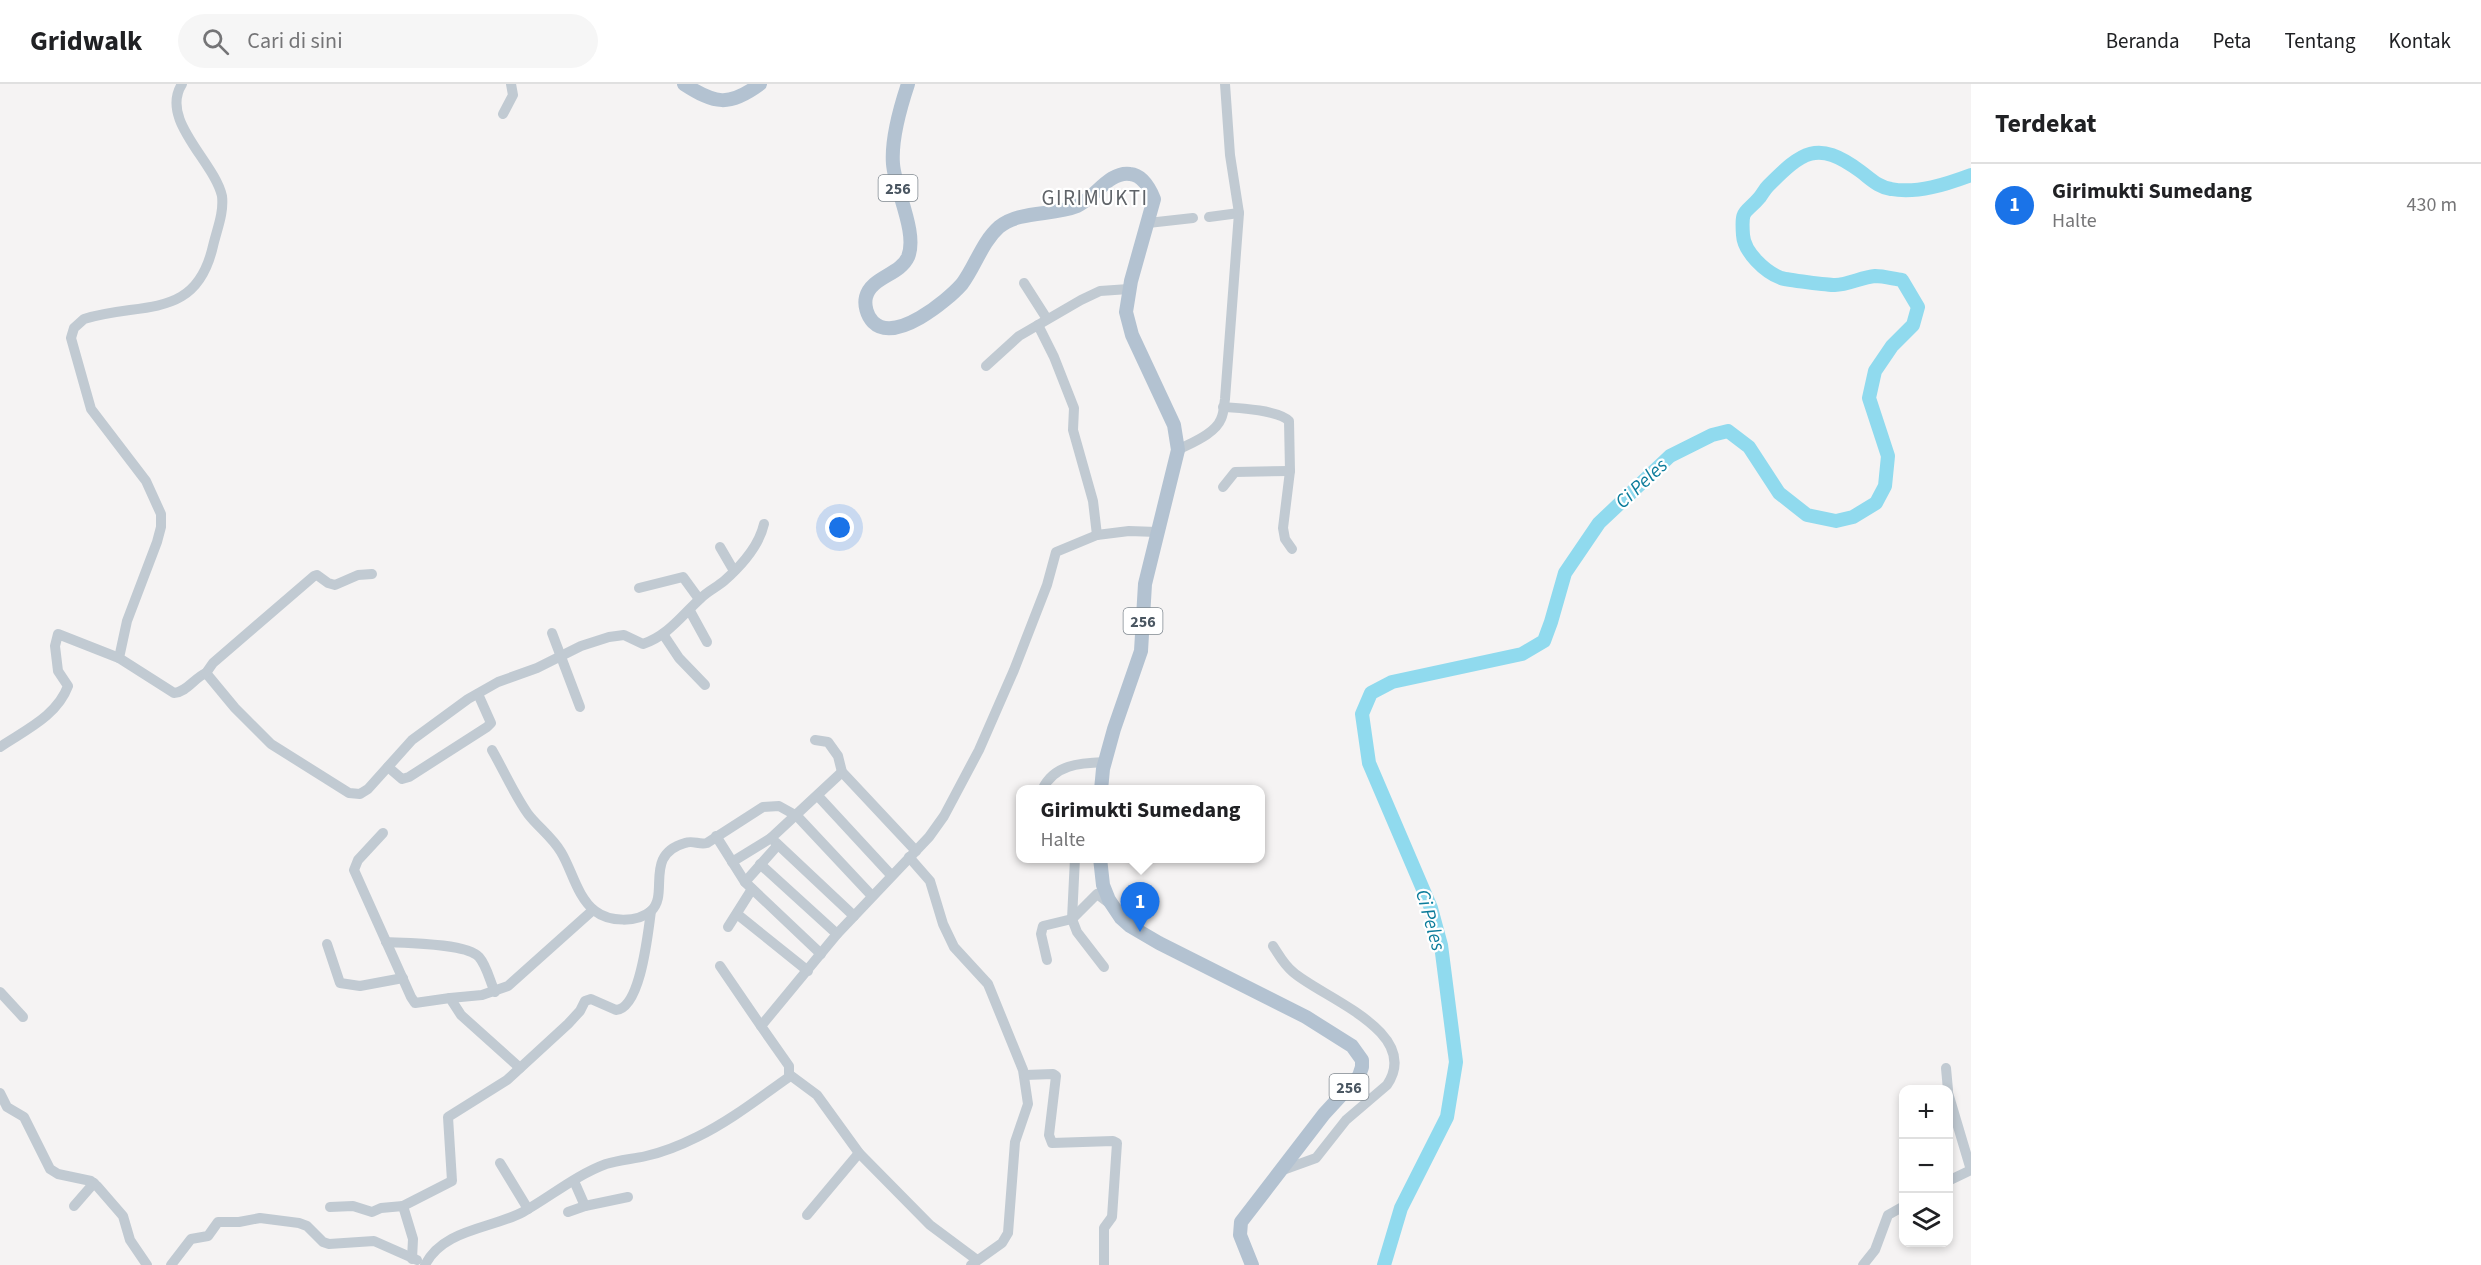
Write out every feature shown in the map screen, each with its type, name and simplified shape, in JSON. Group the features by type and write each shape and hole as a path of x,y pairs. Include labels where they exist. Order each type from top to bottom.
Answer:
{"main road":[{"path":"684,84 708,99 718,101 733,100 760,84"},
{"name":"256","path":"908,84 901,107 893,158 895,179 910,245 907,260 903,265 881,280 867,294 865,304 868,313 877,325 889,328 908,324 928,313 951,295 963,282 992,235 1006,223 1076,206 1118,175 1137,176 1151,194 1154,202 1129,289 1126,312 1129,326 1174,425 1178,450 1144,589 1140,651 1123,699 1105,762 1102,785"},
{"name":"256","path":"1101,863 1103,885 1112,905 1124,920 1140,933 1306,1017 1341,1038 1358,1052 1362,1064 1359,1076 1324,1114 1241,1222 1240,1236 1252,1265"}],"street":[{"path":"119,658 127,621 158,542 161,514 146,481 91,409 71,338 74,328 84,319 178,299 198,282 208,268 223,207 222,196 177,113 175,97 182,84"},
{"path":"503,114 513,94 511,84"},
{"path":"1178,450 1197,440 1222,417 1239,213 1230,155 1225,84"},
{"path":"1209,217 1239,213"},
{"path":"1148,223 1193,218"},
{"path":"1024,283 1042,322 1074,408 1073,430 1089,486 1097,535"},
{"path":"986,366 1019,336 1042,322 1100,291 1129,289"},
{"path":"1223,407 1250,409 1288,419 1290,471 1283,528 1285,539 1292,549"},
{"path":"1223,487 1235,472 1290,471"},
{"path":"206,673 215,681 235,708 271,744 349,793 360,794 368,789 412,740 477,694 507,677 537,668 560,656 609,637 624,635 643,644 663,634 690,611 699,599 734,571 759,540 764,524"},
{"path":"761,1026 837,934 913,854 944,816 979,750 1047,585 1055,554 1061,549 1097,535 1129,531 1157,532"},
{"path":"720,547 734,571"},
{"path":"0,747 57,708 65,695 68,684 59,674 55,646 58,634 119,658 174,693 180,692 198,676 206,673 213,663 314,576 317,575 335,585 358,575 372,574"},
{"path":"639,588 684,577 699,599"},
{"path":"690,611 707,642"},
{"path":"552,633 580,707"},
{"path":"663,634 679,658 705,685"},
{"path":"388,767 402,778 409,777 487,727 491,723 490,717 477,694"},
{"path":"720,966 789,1066 790,1075 817,1095 859,1153 930,1225 974,1263 1002,1243 1008,1233 1015,1143 1028,1104 1025,1075 992,991 980,973 954,947 930,880 913,854 842,772 836,751 823,740 815,740"},
{"path":"492,750 528,814 563,855 576,884 593,910 610,917 627,919 635,919 651,911"},
{"path":"1045,785 1049,778 1067,766 1105,762"},
{"path":"728,927 737,914 748,886 774,842 842,772"},
{"path":"818,796 891,875"},
{"path":"330,1207 353,1206 372,1212 381,1208 403,1206 452,1181 448,1117 492,1090 520,1068 568,1024 580,1011 585,1001 591,999 616,1010 621,1010 629,1002 644,958 651,911 657,895 661,861 667,854 686,842 704,844 763,807 779,806 797,816 872,896"},
{"path":"383,833 358,860 354,870 416,1003 495,992 520,978 593,910"},
{"path":"716,836 748,886 821,954"},
{"path":"732,862 774,842"},
{"path":"774,842 854,916"},
{"path":"1075,863 1072,919 1077,932 1104,967"},
{"path":"760,864 837,934"},
{"path":"1047,960 1041,930 1047,924 1072,919 1097,894 1112,905"},
{"path":"737,914 808,971"},
{"path":"386,942 439,945 472,952 481,959 495,992"},
{"path":"327,944 340,983 360,986 403,978"},
{"path":"1273,946 1293,973 1334,998 1379,1030 1388,1043 1394,1064 1391,1079 1387,1085 1346,1120 1316,1158 1280,1171"},
{"path":"0,992 23,1017"},
{"path":"450,998 461,1015 520,1068"},
{"path":"1946,1068 1947,1085"},
{"path":"1025,1075 1053,1074 1056,1076 1049,1135 1052,1143 1113,1141 1117,1143 1112,1217 1104,1228 1104,1265"},
{"path":"171,1265 187,1242 194,1237 208,1236 218,1222 239,1222 254,1218 299,1223 307,1226 323,1242 329,1244 374,1241 425,1264 432,1253 452,1240 475,1228 506,1219 528,1209 605,1164 660,1152 698,1136 751,1104 790,1075"},
{"path":"0,1093 7,1107 24,1117 50,1169 58,1174 75,1176 94,1183 123,1216 130,1240 147,1265"},
{"path":"1953,1108 1971,1170 1953,1179"},
{"path":"807,1215 859,1153"},
{"path":"500,1163 528,1209"},
{"path":"574,1181 585,1206"},
{"path":"74,1206 94,1183"},
{"path":"568,1212 628,1197"},
{"path":"403,1206 413,1239 411,1259"},
{"path":"1863,1265 1875,1250 1888,1215 1899,1209"}],"waterway":[{"name":"Ci Peles","path":"1384,1265 1401,1208 1447,1117 1456,1062 1441,945 1431,908 1369,763 1362,714 1371,693 1392,682 1522,654 1544,641 1565,573 1599,523 1670,456 1712,435 1728,431 1749,447 1779,493 1807,515 1836,521 1853,517 1876,503 1885,486 1888,456 1869,398 1875,371 1892,346 1913,325 1918,307 1902,280 1875,276 1835,285 1791,280 1775,275 1756,261 1747,248 1743,235 1744,215 1780,174 1801,158 1811,154 1832,155 1845,161 1878,185 1891,189 1921,189 1942,185 1971,175"}],"place":[{"name":"Girimukti Sumedang","path":"1140,932"}],"district":[{"name":"GIRIMUKTI","path":"1095,198"}]}
